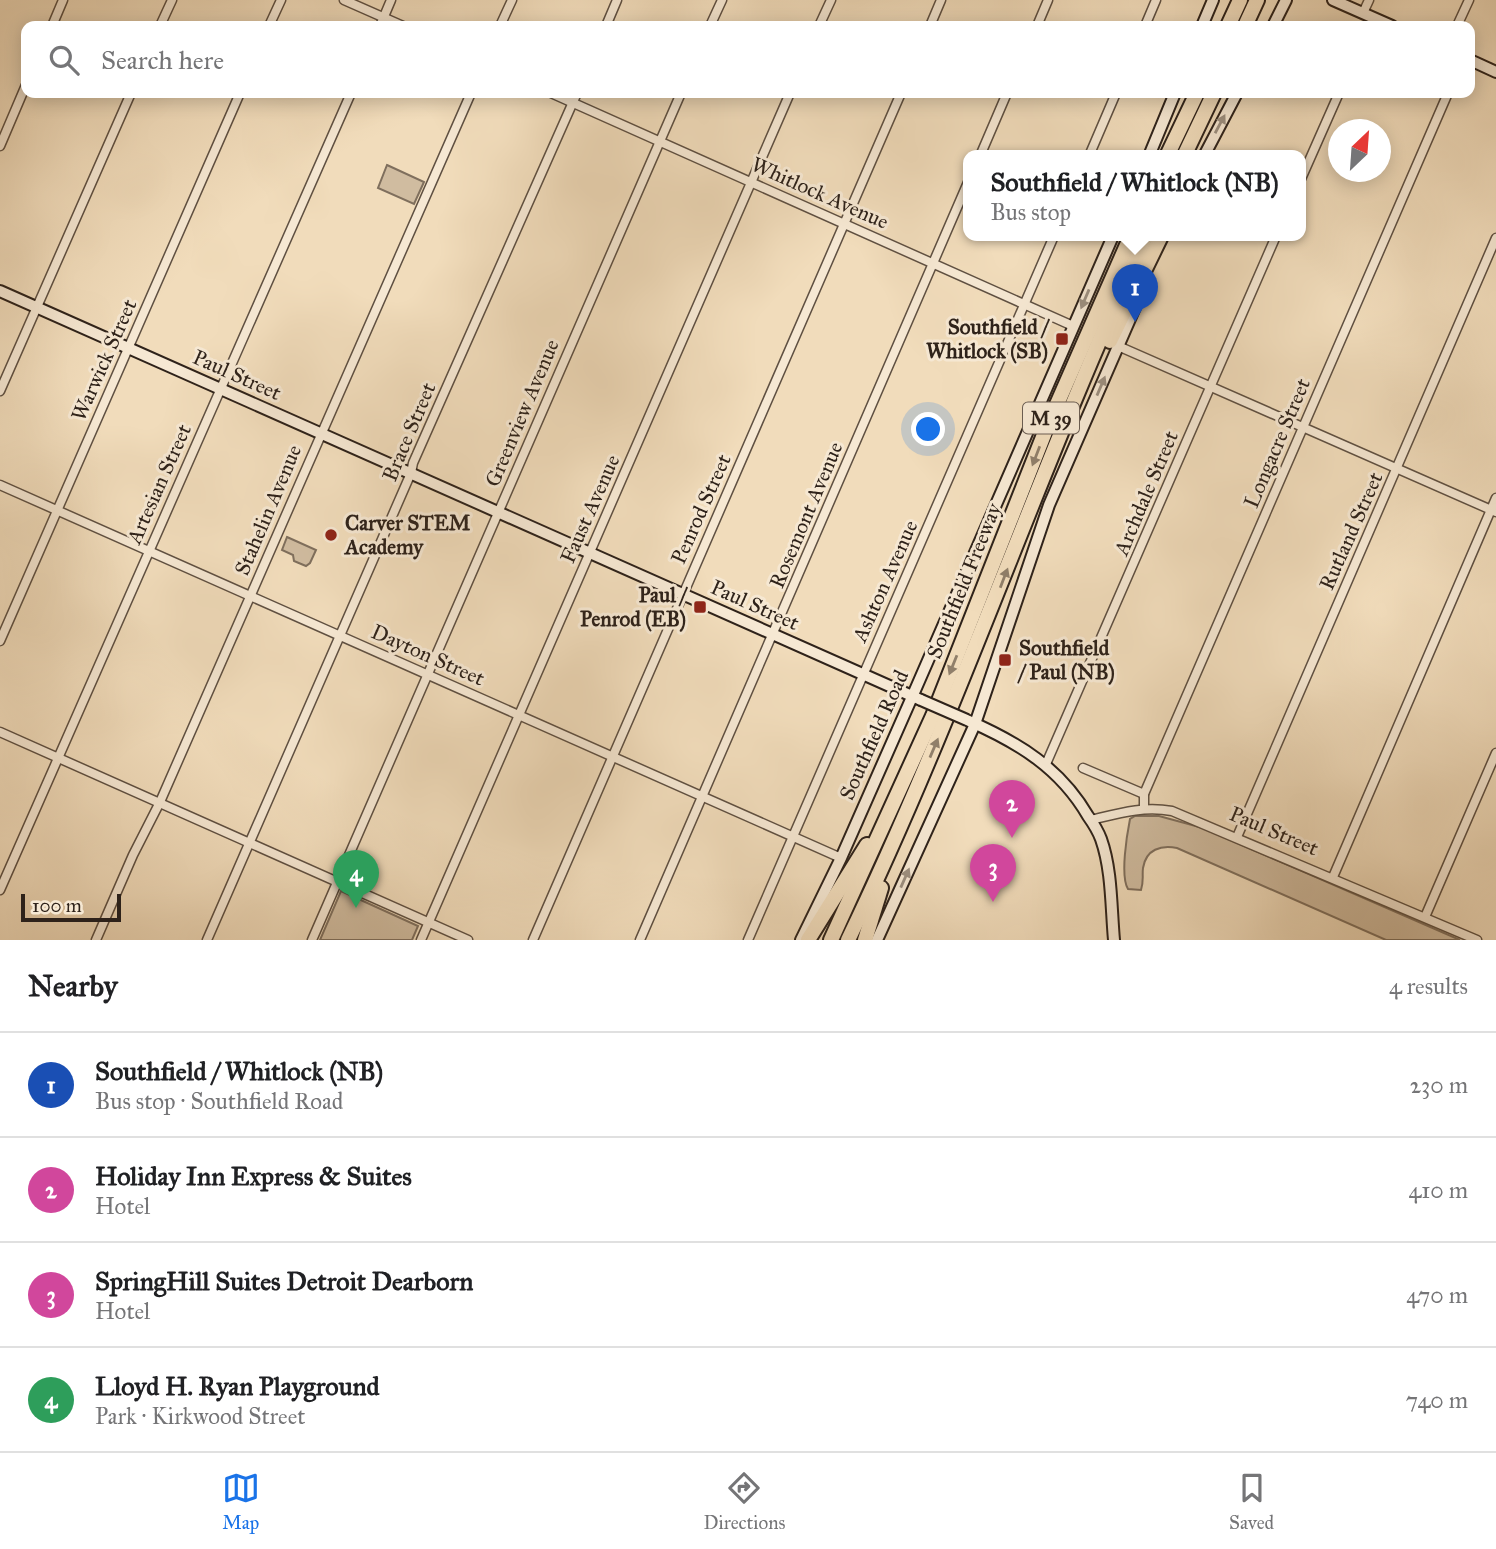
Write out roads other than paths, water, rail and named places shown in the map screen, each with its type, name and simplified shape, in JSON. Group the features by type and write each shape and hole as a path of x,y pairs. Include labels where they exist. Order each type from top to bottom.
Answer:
{"highway":[{"path":"1230,21 1240,0"},
{"path":"1247,21 1257,0"},
{"path":"1170,150 1195,98"},
{"path":"1187,150 1212,98"},
{"path":"1066,385 1118,241"},
{"name":"Southfield Freeway","path":"831,940 933,716 1047,427 1129,241"},
{"name":"Southfield Freeway","path":"848,940 884,866 979,642 1068,419 1144,241"},
{"path":"1068,419 1083,396 1161,241"},
{"path":"808,940 861,852 883,825"},
{"path":"865,940 880,893 884,866"}],"main road":[{"path":"1204,21 1213,0"},
{"path":"1280,0 1280,14"},
{"path":"1276,21 1286,0"},
{"path":"1333,0 1367,19"},
{"path":"1475,62 1496,72"},
{"path":"1151,150 1173,98"},
{"path":"1206,150 1234,98"},
{"name":"Southfield Road","path":"801,940 917,698 1111,241"},
{"path":"877,940 971,722 1049,505 1162,241"},
{"name":"Paul Street","path":"0,291 1015,743 1046,764 1072,790 1091,821"},
{"path":"1091,821 1101,839 1108,874 1114,940"}],"street":[{"path":"54,21 63,0"},
{"path":"162,21 172,0"},
{"path":"271,21 281,0"},
{"path":"344,0 380,21"},
{"path":"382,21 391,0"},
{"path":"502,21 512,0"},
{"path":"608,21 617,0"},
{"path":"712,21 722,0"},
{"path":"821,21 831,0"},
{"path":"932,21 941,0"},
{"path":"1039,21 1048,0"},
{"path":"1147,21 1156,0"},
{"path":"1367,19 1369,0"},
{"path":"1459,21 1469,0"},
{"path":"0,146 21,97"},
{"path":"0,391 129,98"},
{"name":"Warwick Street","path":"0,641 238,98"},
{"name":"Artesian Street","path":"0,890 349,98"},
{"name":"Stahelin Avenue","path":"96,940 133,855 160,802 469,98"},
{"name":"Whitlock Avenue","path":"563,98 1073,326"},
{"name":"Brace Street","path":"207,940 411,473 413,463 575,98"},
{"name":"Greenview Avenue","path":"312,940 679,98"},
{"name":"Faust Avenue","path":"421,940 788,98"},
{"name":"Penrod Street","path":"533,940 899,98"},
{"path":"983,150 1005,98"},
{"path":"1092,150 1114,98"},
{"path":"1306,168 1337,98"},
{"name":"Longacre Street","path":"1144,808 1144,794 1446,98"},
{"name":"Rosemont Avenue","path":"640,940 963,193"},
{"name":"Rutland Street","path":"1237,837 1496,238"},
{"name":"Ashton Avenue","path":"748,940 1053,241"},
{"name":"Archdale Street","path":"1046,764 1274,241"},
{"path":"1118,346 1493,511"},
{"name":"Dayton Street","path":"0,485 841,858"},
{"path":"1333,877 1493,511 1496,498"},
{"path":"0,732 468,940"},
{"path":"1425,917 1496,753"},
{"path":"1083,768 1144,794"},
{"name":"Paul Street","path":"1091,821 1144,808 1172,811 1477,940"}],"place":[{"name":"Southfield / Whitlock (NB)","path":"1135,322"},
{"name":"Southfield / Whitlock (SB)","path":"1062,339"},
{"name":"Carver STEM Academy","path":"331,535"},
{"name":"Paul / Penrod (EB)","path":"700,607"},
{"name":"Southfield / Paul (NB)","path":"1005,660"},
{"name":"Holiday Inn Express & Suites","path":"1012,838"},
{"name":"SpringHill Suites Detroit Dearborn","path":"993,902"},
{"name":"Lloyd H. Ryan Playground","path":"356,908"}]}
